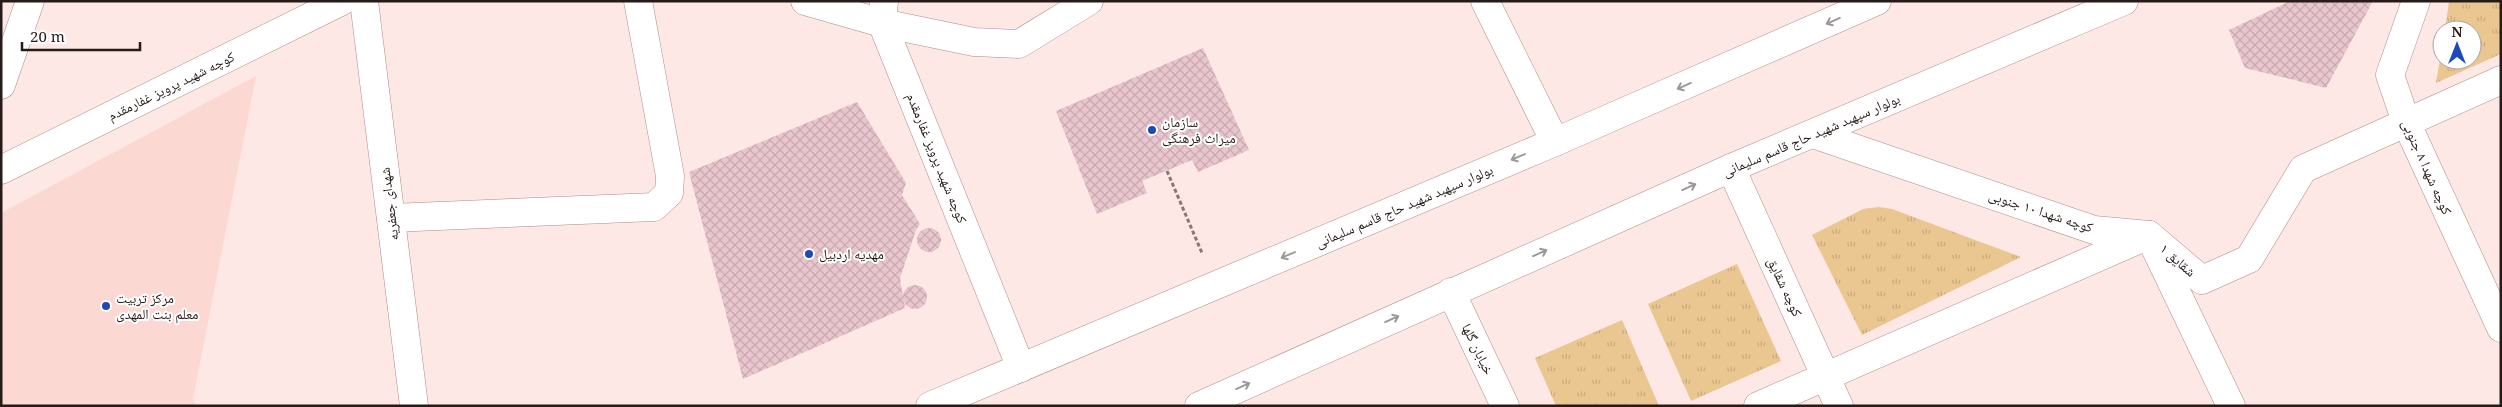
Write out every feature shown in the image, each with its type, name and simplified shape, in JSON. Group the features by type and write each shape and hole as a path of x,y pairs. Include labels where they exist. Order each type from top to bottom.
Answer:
{"street":[{"path":"1,85 30,1"},
{"name":"کوچه شهید پرویز غفارمقدم","path":"1,170 342,1"},
{"name":"شهدای جعفریه","path":"364,1 414,406"},
{"path":"391,218 654,207 669,193 670,176 638,1"},
{"path":"805,1 883,12 974,42 1019,44 1089,1"},
{"path":"1485,1 1554,142"},
{"name":"بولوار سپهبد شهید حاج قاسم سلیمانی","path":"1199,406 1731,168 2124,1"},
{"name":"کوچه شهدا ۸ جنوبی","path":"2416,1 2390,75 2406,122 2501,328"},
{"name":"بولوار سپهبد شهید حاج قاسم سلیمانی","path":"930,406 1554,142 1869,3"},
{"name":"کوچه شهید پرویز غفارمقدم","path":"883,12 1021,368"},
{"name":"شقایق ۱","path":"1758,406 2149,235 2202,280 2249,259 2303,169 2501,80"},
{"name":"کوچه شهدا ۱۰ جنوبی","path":"1813,134 2094,230 2149,235"},
{"name":"کوچه شقایق","path":"1731,168 1839,406"},
{"path":"2149,235 2231,406"},
{"name":"خیابان گلها","path":"1451,292 1505,406"}],"path":[{"path":"1167,171 1216,286"}],"shaded area":[{"name":"مرکز تربیت معلم بنت المهدی","path":"256,76 193,399 196,406 1,406 1,213"}],"green space":[{"path":"2449,1 2501,1 2501,54 2482,62 2482,20 2446,20"},
{"path":"2438,70 2465,70 2436,83"},
{"path":"1879,207 1892,209 2021,257 1862,335 1812,235 1863,209"},
{"path":"1737,264 1781,361 1691,401 1648,304"},
{"path":"1622,320 1659,406 1556,406 1535,358"}],"building":[{"path":"2290,1 2373,1 2326,88 2245,68 2229,30"},
{"name":"سازمان میراث فرهنگی","path":"1203,48 1249,150 1198,172 1192,160 1142,181 1147,193 1097,214 1056,111"},
{"name":"مهدیه اردبیل","path":"857,102 906,183 902,195 920,224 916,230 900,278 905,308 743,379 689,172"},
{"path":"929,228 937,232 941,240 937,248 929,252 921,248 917,240 921,232"},
{"path":"915,285 923,289 927,297 923,305 915,309 907,305 903,297 907,289"}],"place":[{"name":"سازمان میراث فرهنگی","path":"1152,130"},
{"name":"مهدیه اردبیل","path":"809,254"},
{"name":"مرکز تربیت معلم بنت المهدی","path":"106,306"}]}
